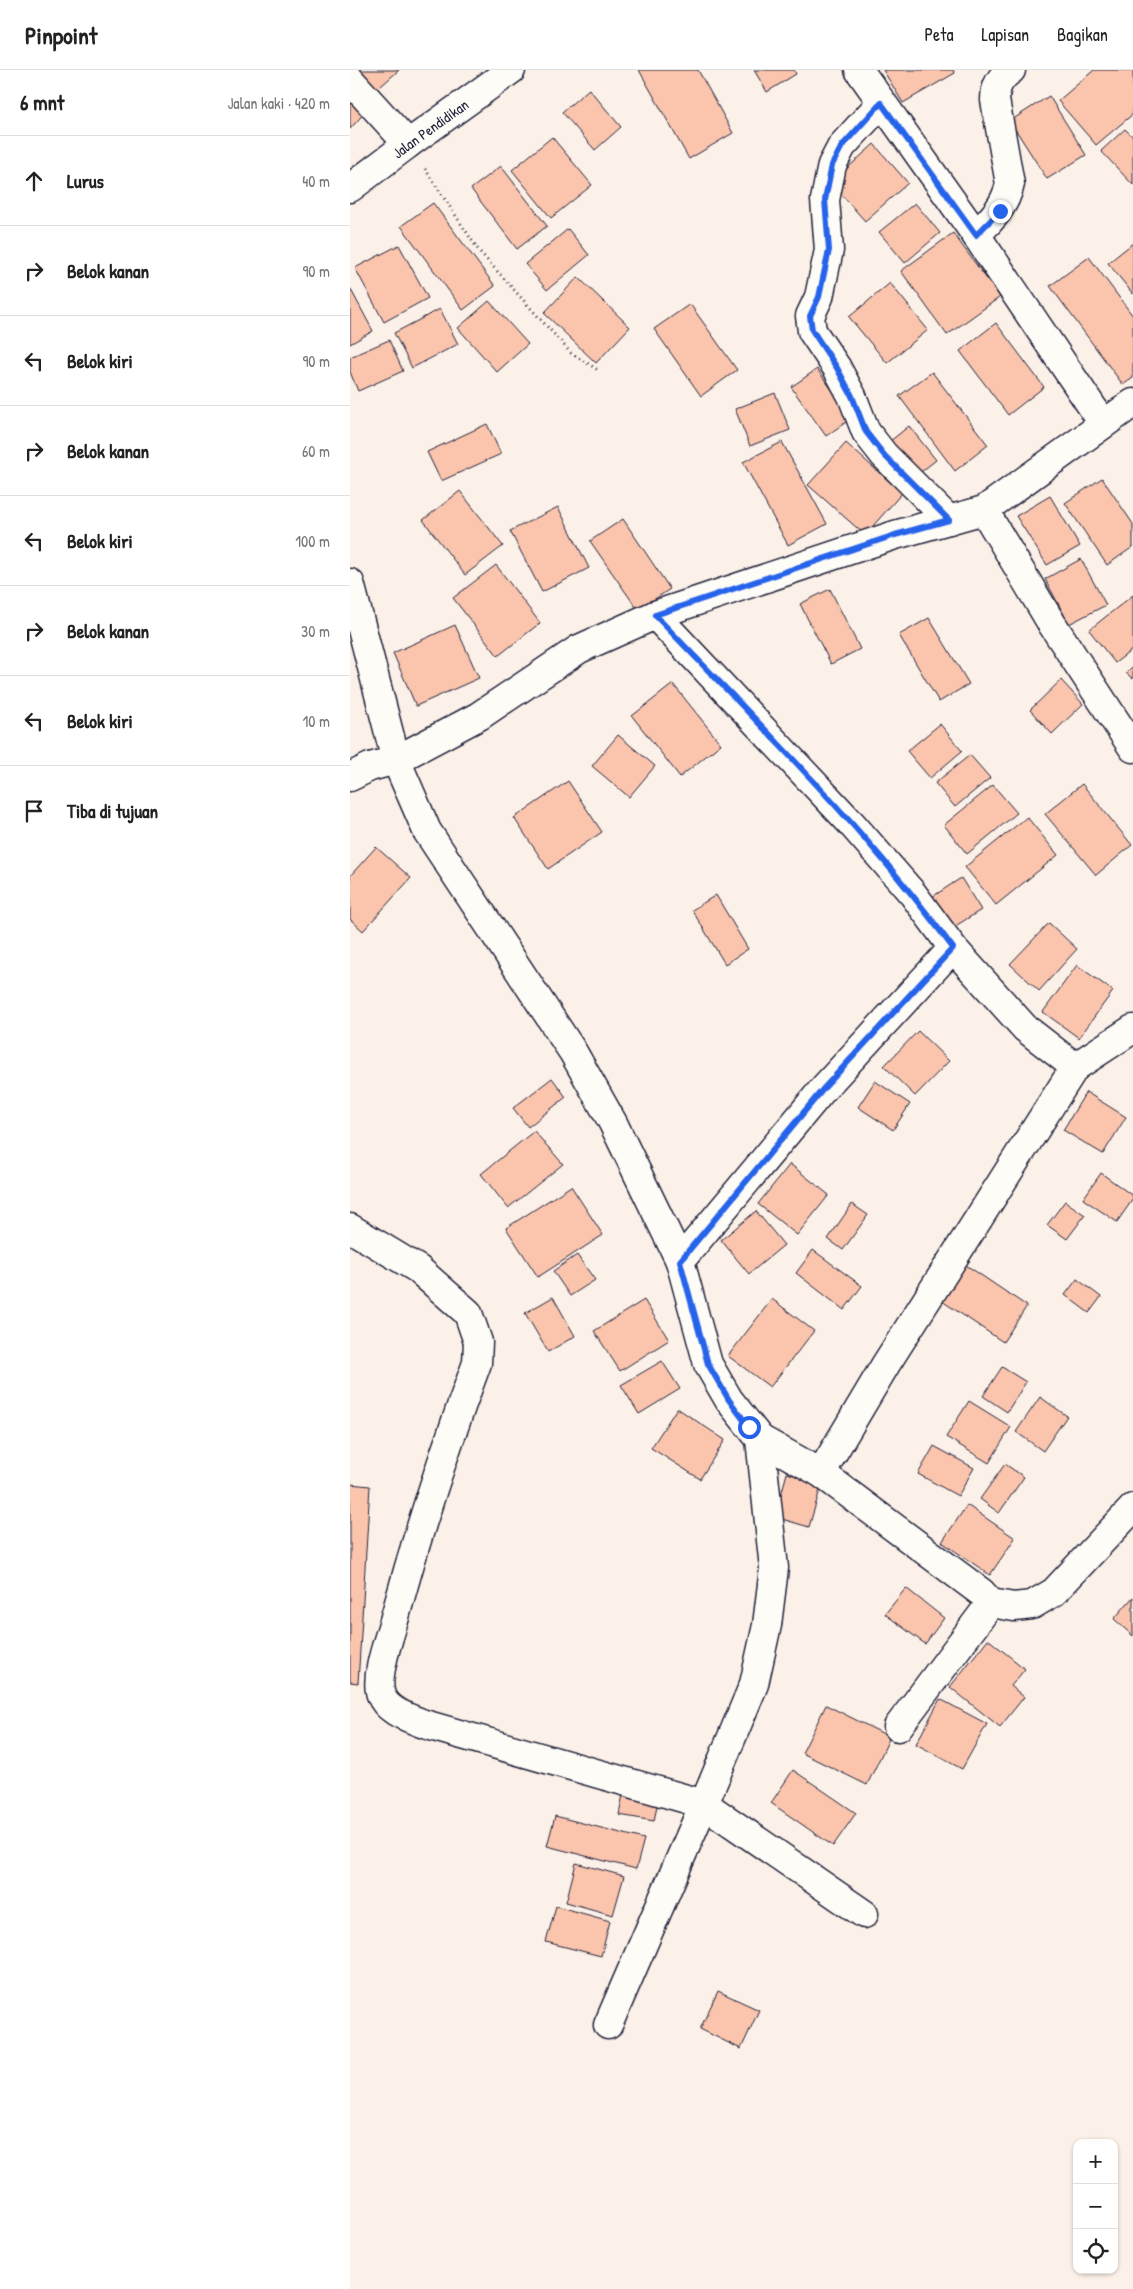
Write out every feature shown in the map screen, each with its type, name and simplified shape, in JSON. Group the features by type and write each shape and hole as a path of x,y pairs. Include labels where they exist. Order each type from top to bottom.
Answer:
{"street":[{"name":"Jalan Pendidikan","path":"350,188 512,70"},
{"path":"859,70 976,235 1103,423"},
{"path":"976,235 1000,211 1007,197 1010,184 995,100 995,89 1011,70"},
{"path":"350,80 408,144"},
{"path":"881,103 842,146 832,165 825,200 829,250 819,297 810,316 811,324 818,342 837,368 852,396 866,432 884,455 949,520"},
{"path":"350,777 370,768 396,760 479,716 579,649 655,615 895,535 984,510 1103,423 1133,404"},
{"path":"984,510 1052,624 1133,748"},
{"path":"350,584 396,760 427,831 577,1060 617,1131 680,1261 708,1364 729,1400 760,1439 821,1473 982,1593 991,1602 1014,1607 1032,1605 1054,1592 1133,1508"},
{"path":"655,615 851,823 913,894 953,948 1025,1028 1075,1067"},
{"path":"680,1261 824,1088 953,948"},
{"path":"821,1473 886,1364 1075,1067 1133,1029"},
{"path":"350,1228 418,1268 468,1313 478,1342 477,1363 411,1557 384,1655 379,1680 381,1696 397,1712 424,1724 704,1804 864,1914"},
{"path":"608,2025 754,1684 767,1625 774,1568 760,1439"},
{"path":"898,1727 991,1602"}],"path":[{"path":"408,144 479,251 571,353 598,370"}],"building":[{"path":"350,70 399,70 371,95"},
{"path":"639,70 698,70 733,133 689,159"},
{"path":"754,70 794,70 796,74 767,92"},
{"path":"883,70 953,70 955,73 903,103"},
{"path":"1094,70 1133,70 1133,114 1096,145 1058,101"},
{"path":"589,89 621,127 595,150 562,112"},
{"path":"350,95 367,110 350,129"},
{"path":"1049,96 1086,155 1047,179 1010,121"},
{"path":"1125,129 1133,137 1133,185 1101,151"},
{"path":"552,137 592,185 551,218 512,170"},
{"path":"874,144 908,183 865,221 831,183"},
{"path":"501,166 547,226 517,249 471,189"},
{"path":"433,203 495,286 463,310 401,226"},
{"path":"915,203 940,233 905,263 879,232"},
{"path":"568,229 589,255 547,290 525,264"},
{"path":"953,233 1000,297 947,335 901,271"},
{"path":"1133,243 1133,294 1108,263"},
{"path":"399,245 428,298 384,322 355,268"},
{"path":"1089,257 1133,316 1133,378 1123,385 1050,286"},
{"path":"578,277 630,327 596,363 544,313"},
{"path":"890,283 928,330 887,363 849,317"},
{"path":"350,288 373,331 350,344"},
{"path":"489,301 528,344 497,372 458,328"},
{"path":"690,304 737,370 701,396 654,329"},
{"path":"440,309 458,344 412,368 394,333"},
{"path":"996,323 1044,387 1008,415 960,351"},
{"path":"389,340 403,371 358,391 350,372 350,357"},
{"path":"817,369 852,418 826,436 791,387"},
{"path":"932,372 988,445 955,471 899,396"},
{"path":"775,393 790,430 750,446 735,409"},
{"path":"487,424 501,454 441,481 427,452"},
{"path":"909,426 936,460 912,479 884,446"},
{"path":"782,442 827,524 788,545 743,462"},
{"path":"846,443 902,493 865,535 808,485"},
{"path":"1102,478 1133,524 1133,547 1107,565 1065,503"},
{"path":"460,491 503,546 465,575 423,520"},
{"path":"1050,496 1080,546 1047,565 1016,516"},
{"path":"558,507 589,568 542,592 510,531"},
{"path":"623,519 670,589 638,610 590,541"},
{"path":"1081,559 1106,605 1069,624 1045,579"},
{"path":"496,565 540,623 498,656 453,598"},
{"path":"830,589 860,649 831,664 800,604"},
{"path":"1133,595 1133,649 1115,663 1089,630"},
{"path":"929,618 969,684 939,702 899,635"},
{"path":"455,625 479,678 416,706 393,653"},
{"path":"1133,666 1133,679 1126,673"},
{"path":"1061,680 1083,704 1052,734 1030,710"},
{"path":"673,684 721,744 680,777 632,716"},
{"path":"940,724 962,751 930,778 907,751"},
{"path":"618,735 655,766 629,797 592,766"},
{"path":"970,755 990,778 955,807 935,783"},
{"path":"568,781 602,832 548,869 514,818"},
{"path":"1082,784 1132,845 1096,875 1045,814"},
{"path":"993,785 1017,813 967,854 944,825"},
{"path":"1027,817 1058,855 996,905 965,867"},
{"path":"376,847 411,878 363,931 350,919 350,876"},
{"path":"961,878 981,910 949,930 929,899"},
{"path":"716,895 748,949 725,964 692,910"},
{"path":"1049,923 1077,949 1039,991 1010,964"},
{"path":"1077,965 1113,991 1079,1038 1043,1012"},
{"path":"918,1031 949,1061 915,1096 884,1066"},
{"path":"552,1078 566,1097 528,1127 513,1108"},
{"path":"875,1081 910,1104 893,1130 858,1107"},
{"path":"1086,1092 1126,1117 1103,1154 1063,1130"},
{"path":"534,1131 563,1164 508,1208 481,1174"},
{"path":"790,1164 829,1195 797,1235 758,1204"},
{"path":"1101,1173 1133,1196 1133,1199 1117,1222 1083,1199"},
{"path":"571,1186 603,1235 538,1277 506,1228"},
{"path":"1065,1201 1085,1215 1067,1239 1047,1225"},
{"path":"852,1204 868,1215 843,1250 828,1239"},
{"path":"756,1211 784,1245 749,1274 721,1240"},
{"path":"813,1250 862,1286 844,1310 796,1273"},
{"path":"577,1255 595,1280 570,1296 553,1271"},
{"path":"963,1263 1027,1306 1003,1342 939,1299"},
{"path":"1077,1279 1101,1297 1089,1313 1065,1295"},
{"path":"553,1297 575,1336 548,1352 525,1313"},
{"path":"772,1299 814,1331 770,1387 728,1356"},
{"path":"644,1300 669,1340 620,1371 594,1331"},
{"path":"662,1361 680,1389 639,1414 621,1385"},
{"path":"1002,1367 1026,1382 1007,1412 983,1396"},
{"path":"1040,1397 1067,1416 1043,1451 1016,1432"},
{"path":"969,1401 1011,1427 989,1463 946,1437"},
{"path":"677,1408 725,1440 700,1479 651,1448"},
{"path":"934,1446 974,1468 958,1496 918,1474"},
{"path":"1005,1464 1024,1477 999,1513 980,1499"},
{"path":"787,1473 822,1483 809,1527 775,1517"},
{"path":"350,1484 370,1486 358,1683 350,1682"},
{"path":"967,1505 1015,1538 990,1575 942,1542"},
{"path":"906,1588 944,1618 925,1644 885,1614"},
{"path":"1133,1597 1133,1636 1114,1619"},
{"path":"988,1639 1025,1669 1011,1686 1024,1697 1000,1727 950,1687"},
{"path":"940,1699 987,1724 962,1769 916,1744"},
{"path":"826,1705 890,1737 867,1785 802,1753"},
{"path":"793,1770 856,1813 833,1846 771,1803"},
{"path":"624,1789 659,1795 654,1821 619,1815"},
{"path":"555,1816 644,1839 636,1869 547,1846"},
{"path":"576,1863 624,1876 613,1915 566,1902"},
{"path":"556,1906 610,1921 601,1956 546,1942"},
{"path":"718,1991 759,2010 741,2049 700,2029"}],"route":[{"path":"749,1427 729,1400 708,1364 680,1261 824,1088 953,948 913,894 851,823 655,615 771,575 895,535 949,520 884,455 866,432 852,396 837,368 818,342 812,330 810,316 812,308 819,297 829,250 825,200 827,184 832,165 842,146 881,103 976,235 1000,211"}]}
